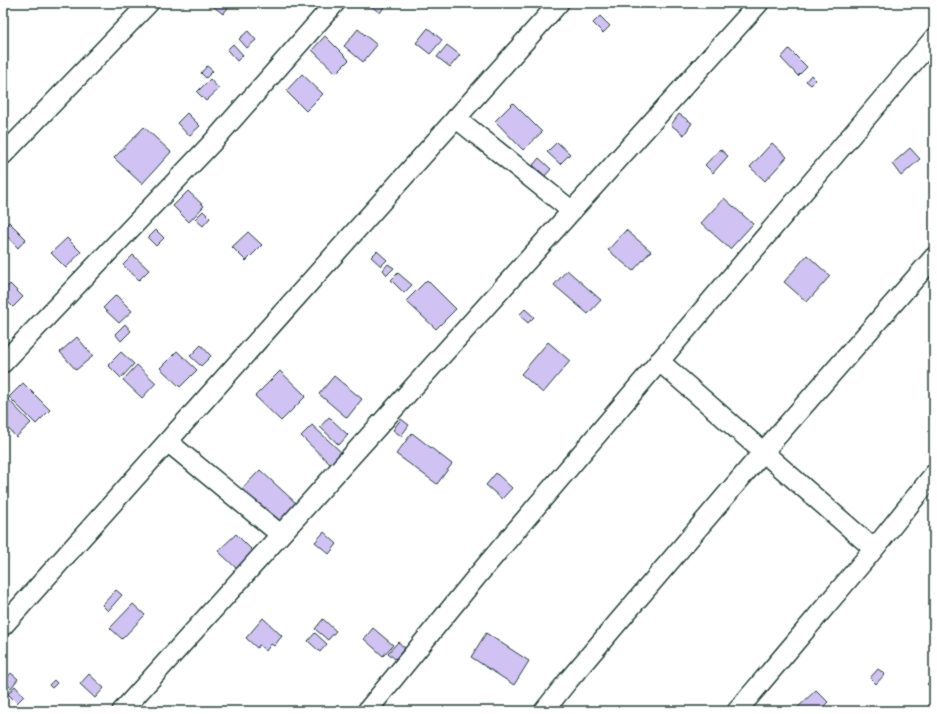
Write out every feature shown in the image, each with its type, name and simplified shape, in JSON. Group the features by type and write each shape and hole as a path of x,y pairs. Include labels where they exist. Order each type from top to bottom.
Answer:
{"street":[{"path":"3,155 149,3"},
{"path":"3,363 211,144 335,3"},
{"path":"3,626 559,3"},
{"path":"122,711 759,3"},
{"path":"367,711 478,575 658,361 934,38"},
{"path":"456,118 572,211"},
{"path":"544,711 763,452 934,257"},
{"path":"658,361 874,549"},
{"path":"168,442 280,534"},
{"path":"737,711 874,549 934,474"}],"building":[{"path":"209,3 232,3 223,14"},
{"path":"367,3 387,3 380,13"},
{"path":"600,16 610,26 603,33 593,23"},
{"path":"428,28 442,40 430,54 416,43"},
{"path":"358,29 377,45 363,62 344,46"},
{"path":"248,31 256,40 247,48 239,39"},
{"path":"325,36 349,60 336,73 312,50"},
{"path":"233,44 243,55 237,61 227,50"},
{"path":"447,45 460,55 450,67 437,57"},
{"path":"789,49 807,67 798,76 781,58"},
{"path":"207,66 213,71 206,78 201,73"},
{"path":"302,74 323,94 306,111 286,91"},
{"path":"811,75 816,80 811,85 806,81"},
{"path":"210,79 219,89 206,101 197,92"},
{"path":"513,103 542,132 523,150 495,121"},
{"path":"187,113 200,126 189,136 177,123"},
{"path":"679,114 692,123 684,135 671,125"},
{"path":"144,127 171,152 142,184 114,158"},
{"path":"557,142 570,154 560,164 547,152"},
{"path":"772,143 787,157 765,181 750,167"},
{"path":"910,148 920,159 901,176 892,164"},
{"path":"720,149 728,156 713,173 705,165"},
{"path":"539,158 551,169 545,176 533,165"},
{"path":"188,191 204,206 189,222 173,206"},
{"path":"724,198 753,224 730,249 701,223"},
{"path":"203,211 210,218 203,226 195,219"},
{"path":"9,222 26,239 18,248 3,232 3,228"},
{"path":"156,230 164,238 156,246 148,238"},
{"path":"626,230 651,251 633,271 608,250"},
{"path":"248,232 262,245 246,261 232,247"},
{"path":"67,238 81,252 66,268 51,253"},
{"path":"377,251 387,260 381,266 371,257"},
{"path":"133,255 149,270 139,280 123,265"},
{"path":"807,255 830,276 807,302 784,282"},
{"path":"388,264 394,268 387,275 383,270"},
{"path":"567,270 601,300 588,314 554,285"},
{"path":"398,273 412,285 404,293 391,280"},
{"path":"427,280 456,309 436,329 406,301"},
{"path":"10,284 23,297 13,307 3,297 3,291"},
{"path":"116,295 132,311 119,323 103,308"},
{"path":"525,309 534,317 528,323 519,315"},
{"path":"125,324 131,331 121,341 115,334"},
{"path":"77,337 93,356 76,370 60,352"},
{"path":"548,342 570,361 543,393 521,374"},
{"path":"201,345 211,356 201,366 190,356"},
{"path":"177,351 197,370 180,387 160,368"},
{"path":"121,352 134,364 121,378 108,365"},
{"path":"137,365 156,383 142,398 123,380"},
{"path":"280,371 306,396 281,421 255,396"},
{"path":"334,376 362,399 347,418 319,394"},
{"path":"23,383 50,410 36,424 9,397"},
{"path":"6,397 31,423 16,437 3,423 3,400"},
{"path":"329,417 348,435 339,445 320,427"},
{"path":"401,419 409,425 401,436 393,430"},
{"path":"312,425 342,453 331,465 301,436"},
{"path":"412,433 452,464 437,484 396,454"},
{"path":"260,470 296,503 275,526 238,493"},
{"path":"496,473 512,488 502,499 486,485"},
{"path":"324,532 337,544 329,554 315,542"},
{"path":"236,534 254,552 237,569 218,551"},
{"path":"116,590 122,595 108,611 102,605"},
{"path":"133,604 145,615 122,639 110,628"},
{"path":"263,618 282,636 274,646 271,644 266,651 259,645 257,648 246,638"},
{"path":"323,619 336,631 328,640 315,629"},
{"path":"373,628 393,645 383,656 364,639"},
{"path":"315,633 327,644 320,652 308,641"},
{"path":"486,633 529,661 514,685 471,657"},
{"path":"398,642 405,648 395,659 388,653"},
{"path":"878,669 885,674 876,684 870,678"},
{"path":"11,673 18,679 11,688 4,681"},
{"path":"89,674 104,688 95,698 80,684"},
{"path":"934,678 934,691 927,684"},
{"path":"54,680 57,683 52,688 49,685"},
{"path":"15,686 24,696 17,703 8,694"},
{"path":"816,690 828,702 819,711 794,711"}]}
